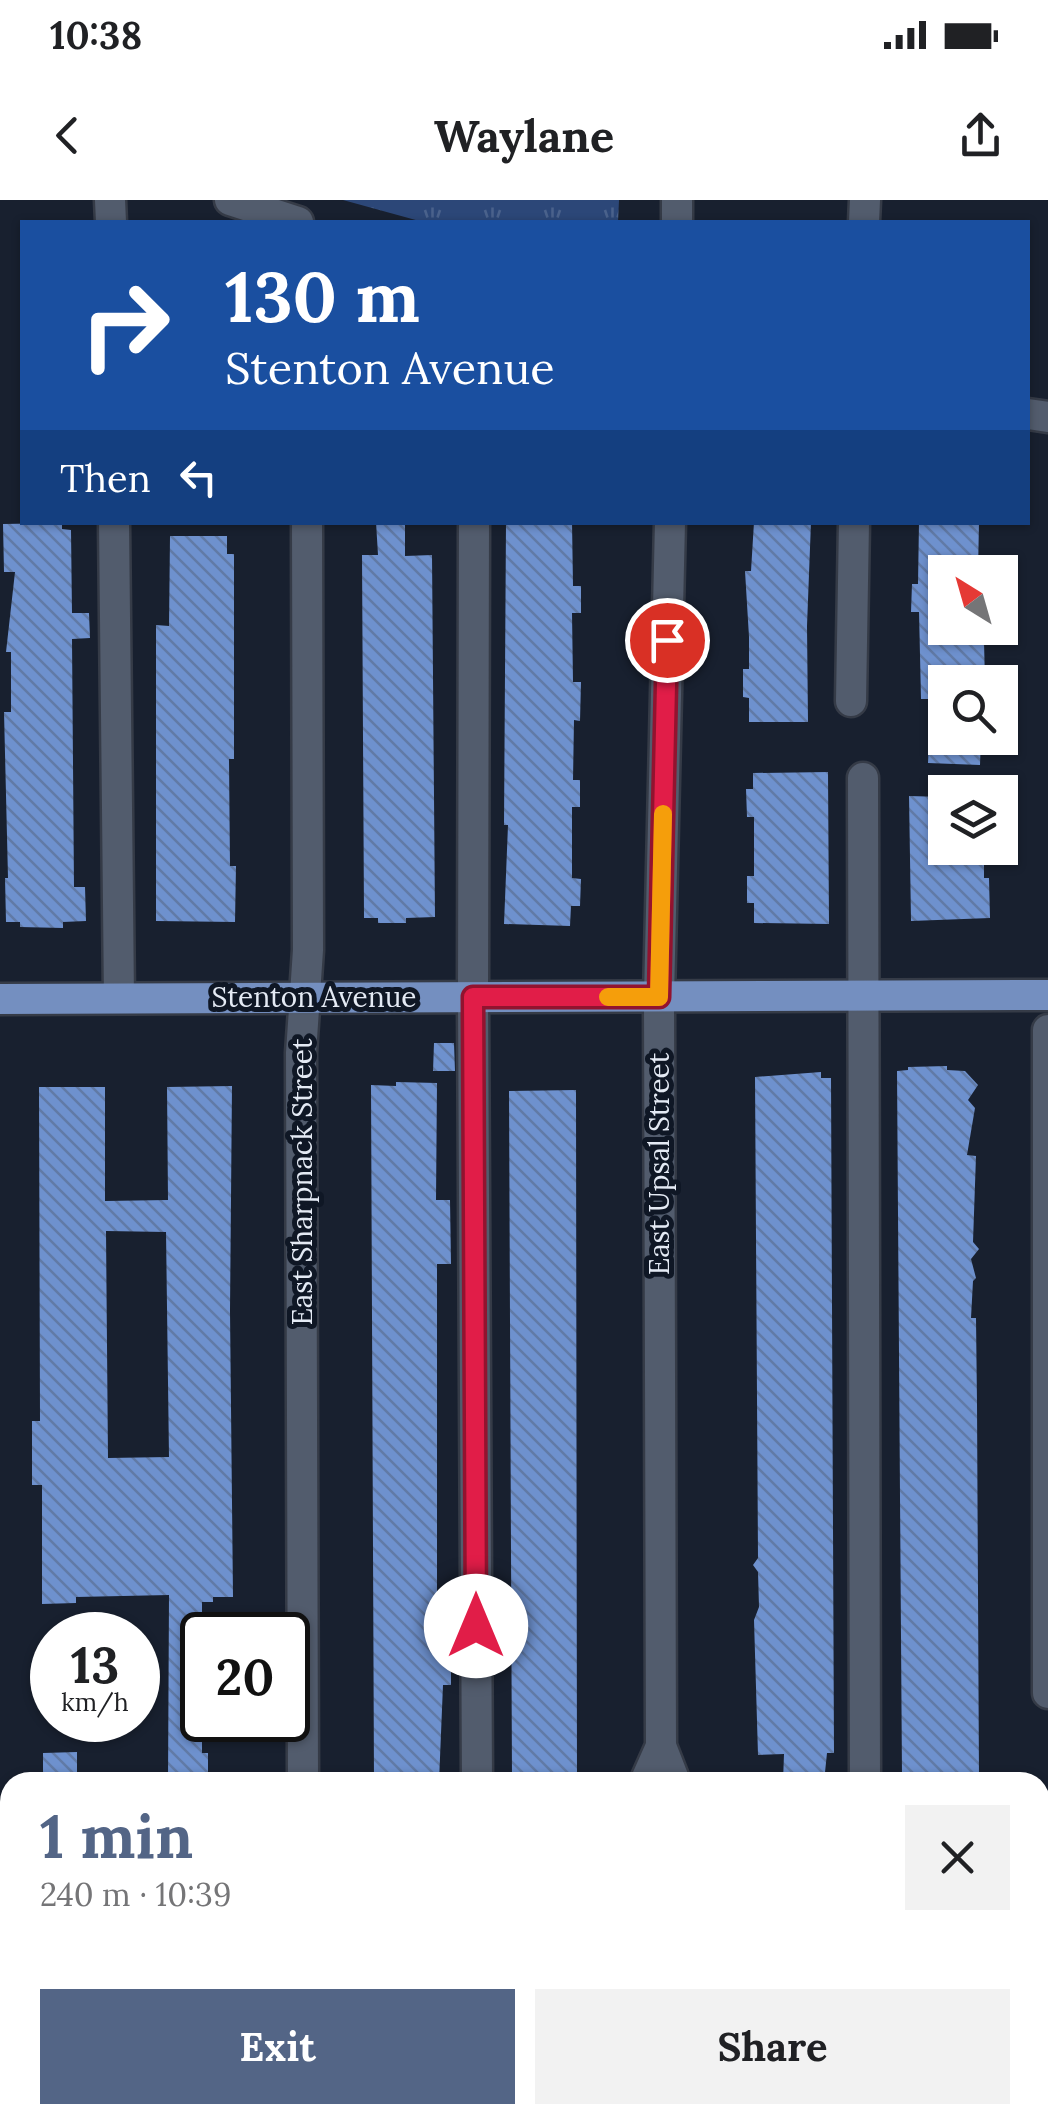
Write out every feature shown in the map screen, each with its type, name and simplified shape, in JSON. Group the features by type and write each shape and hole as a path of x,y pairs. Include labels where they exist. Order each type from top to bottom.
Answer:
{"main road":[{"name":"Stenton Avenue","path":"0,999 1048,994"}],"street":[{"path":"230,200 292,220"},
{"path":"114,525 119,998"},
{"name":"East Sharpnack Street","path":"303,1772 300,1054 308,950 307,525"},
{"path":"474,525 478,1772"},
{"name":"East Upsal Street","path":"670,525 659,997 661,1746 671,1772"},
{"path":"851,701 854,525"},
{"path":"863,778 865,1772"},
{"path":"1048,1030 1048,1692"},
{"name":"East Upsal Street","path":"649,1772 661,1746"}],"green space":[{"path":"343,200 619,200 618,220 416,220"}],"building":[{"path":"3,524 62,525 62,529 71,530 72,613 89,613 90,638 72,639 74,887 85,887 86,921 63,922 63,928 20,927 20,922 6,922 4,712 11,712 11,652 6,652 15,572 4,572"},
{"path":"376,525 405,525 405,556 432,555 435,917 406,918 406,923 378,923 378,918 364,918 362,555 378,555"},
{"path":"506,525 572,525 573,586 581,586 581,613 572,613 573,682 581,682 580,721 574,720 573,780 580,780 580,807 572,807 572,878 581,879 580,906 571,906 570,926 504,924 508,825 504,825"},
{"path":"754,525 811,525 808,722 749,722 749,698 743,697 743,669 749,669 745,571 751,571"},
{"path":"919,525 979,525 978,555 928,555 928,645 984,645 985,665 928,665 928,699 921,699 919,612 911,612 912,584 918,584"},
{"path":"170,536 227,536 227,554 234,554 234,759 229,759 230,866 236,866 235,922 156,921 156,625 169,626"},
{"path":"928,755 980,755 980,765 928,763"},
{"path":"828,772 829,924 754,923 754,903 747,903 747,876 754,876 754,817 747,817 746,789 753,789 753,773"},
{"path":"909,796 928,797 928,865 984,865 984,878 989,878 990,918 911,921"},
{"path":"434,1043 454,1043 455,1071 433,1071"},
{"path":"947,1066 947,1070 965,1071 978,1085 968,1100 975,1108 967,1155 976,1156 973,1242 979,1249 971,1259 976,1278 971,1318 976,1318 979,1772 902,1772 897,1071"},
{"path":"821,1072 821,1078 831,1078 834,1753 827,1753 825,1772 783,1772 784,1754 758,1755 754,1620 759,1607 758,1572 753,1565 758,1558 755,1077"},
{"path":"396,1082 437,1083 436,1200 450,1200 451,1264 437,1264 437,1604 431,1604 437,1655 451,1655 451,1685 443,1685 439,1772 374,1772 371,1085 396,1086"},
{"path":"232,1086 233,1597 213,1597 213,1602 202,1602 202,1612 180,1612 180,1742 202,1742 202,1753 208,1753 208,1772 168,1772 169,1595 76,1597 76,1603 42,1604 42,1485 32,1485 32,1421 40,1421 39,1087 105,1087 105,1201 168,1200 167,1087","holes":["106,1231 166,1232 169,1457 108,1458"]},
{"path":"576,1090 577,1772 512,1772 509,1091"},
{"path":"77,1752 77,1772 43,1772 43,1753"}],"slow traffic":[{"path":"608,997 659,997 663,814"}],"route":[{"path":"476,1626 473,997 659,997 667,640"}]}
